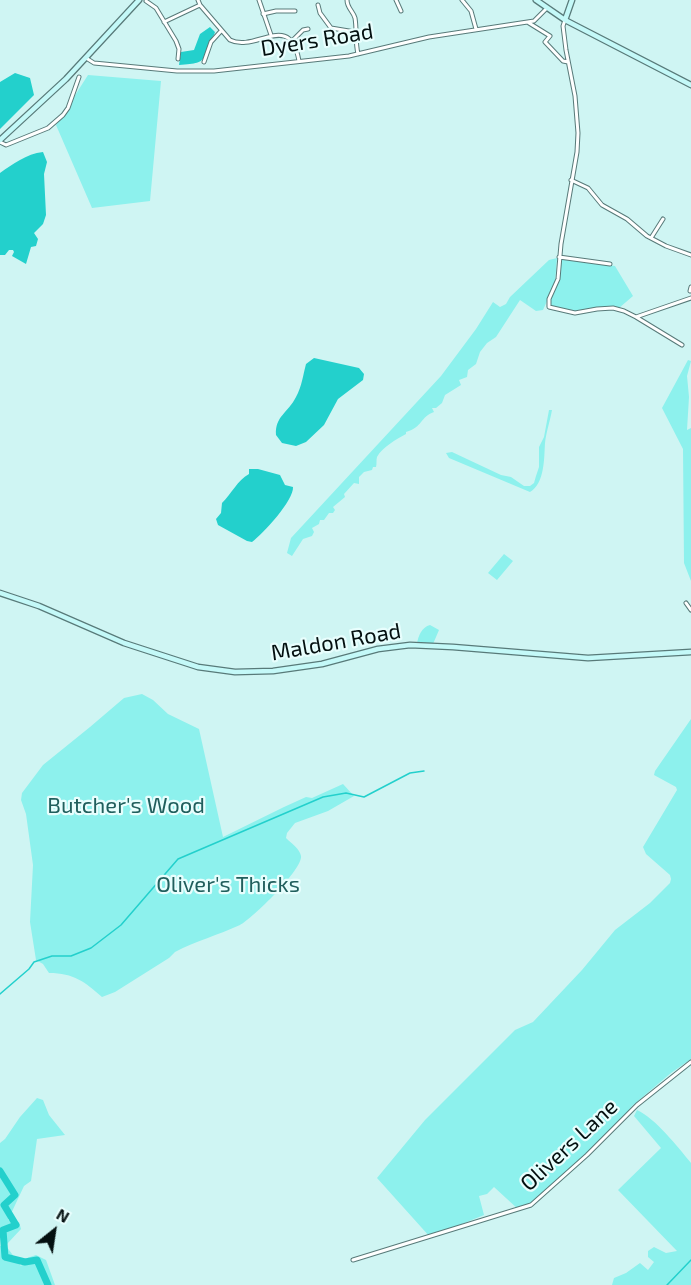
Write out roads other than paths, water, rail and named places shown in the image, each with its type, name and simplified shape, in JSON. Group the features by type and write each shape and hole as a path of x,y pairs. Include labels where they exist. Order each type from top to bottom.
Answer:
{"main road":[{"path":"0,141 49,96 138,0"},
{"path":"536,0 565,20 691,85"},
{"path":"565,20 572,0"},
{"name":"Maldon Road","path":"0,593 39,606 124,643 198,667 235,672 273,671 322,664 378,649 410,645 453,646 588,658 691,652"}],"street":[{"path":"198,0 230,40 240,44 254,42 271,35 284,36 296,49 298,61"},
{"path":"259,0 271,35"},
{"path":"347,0 348,7 355,16 358,54"},
{"path":"396,0 401,11"},
{"path":"462,0 471,11 476,29"},
{"path":"146,1 152,2 177,44 178,59"},
{"path":"164,22 200,5"},
{"path":"318,5 320,13 331,28 355,32"},
{"name":"Dyers Road","path":"86,58 94,63 196,71 298,61 358,54 418,39 527,22 537,19 547,8"},
{"path":"263,14 295,11"},
{"path":"565,20 563,26 575,96 577,152 559,257 558,279 549,299 549,307 575,313 613,308 624,311 682,345"},
{"path":"527,22 550,36 545,42 564,61 568,62"},
{"path":"291,42 303,30 308,29"},
{"path":"204,62 211,42 221,31"},
{"path":"0,141 6,145 54,123 68,108 79,77"},
{"path":"571,180 588,188 602,205 627,219 651,238 691,255"},
{"path":"651,238 663,219"},
{"path":"559,257 610,264"},
{"path":"636,317 691,298"},
{"path":"686,603 691,610"},
{"name":"Olivers Lane","path":"353,1260 531,1205 587,1155 637,1105 691,1062"}],"waterway":[{"path":"0,994 34,962 52,956 71,956 91,948 121,925 178,859 323,797 346,793 364,797 410,773 424,771"},
{"path":"0,1171 15,1195 4,1205 16,1225 3,1230 5,1257 25,1262 37,1260 48,1285"},
{"path":"667,1285 691,1260"}],"park label":[{"name":"Butcher's Wood","path":"126,806"},
{"name":"Oliver's Thicks","path":"228,885"}]}
